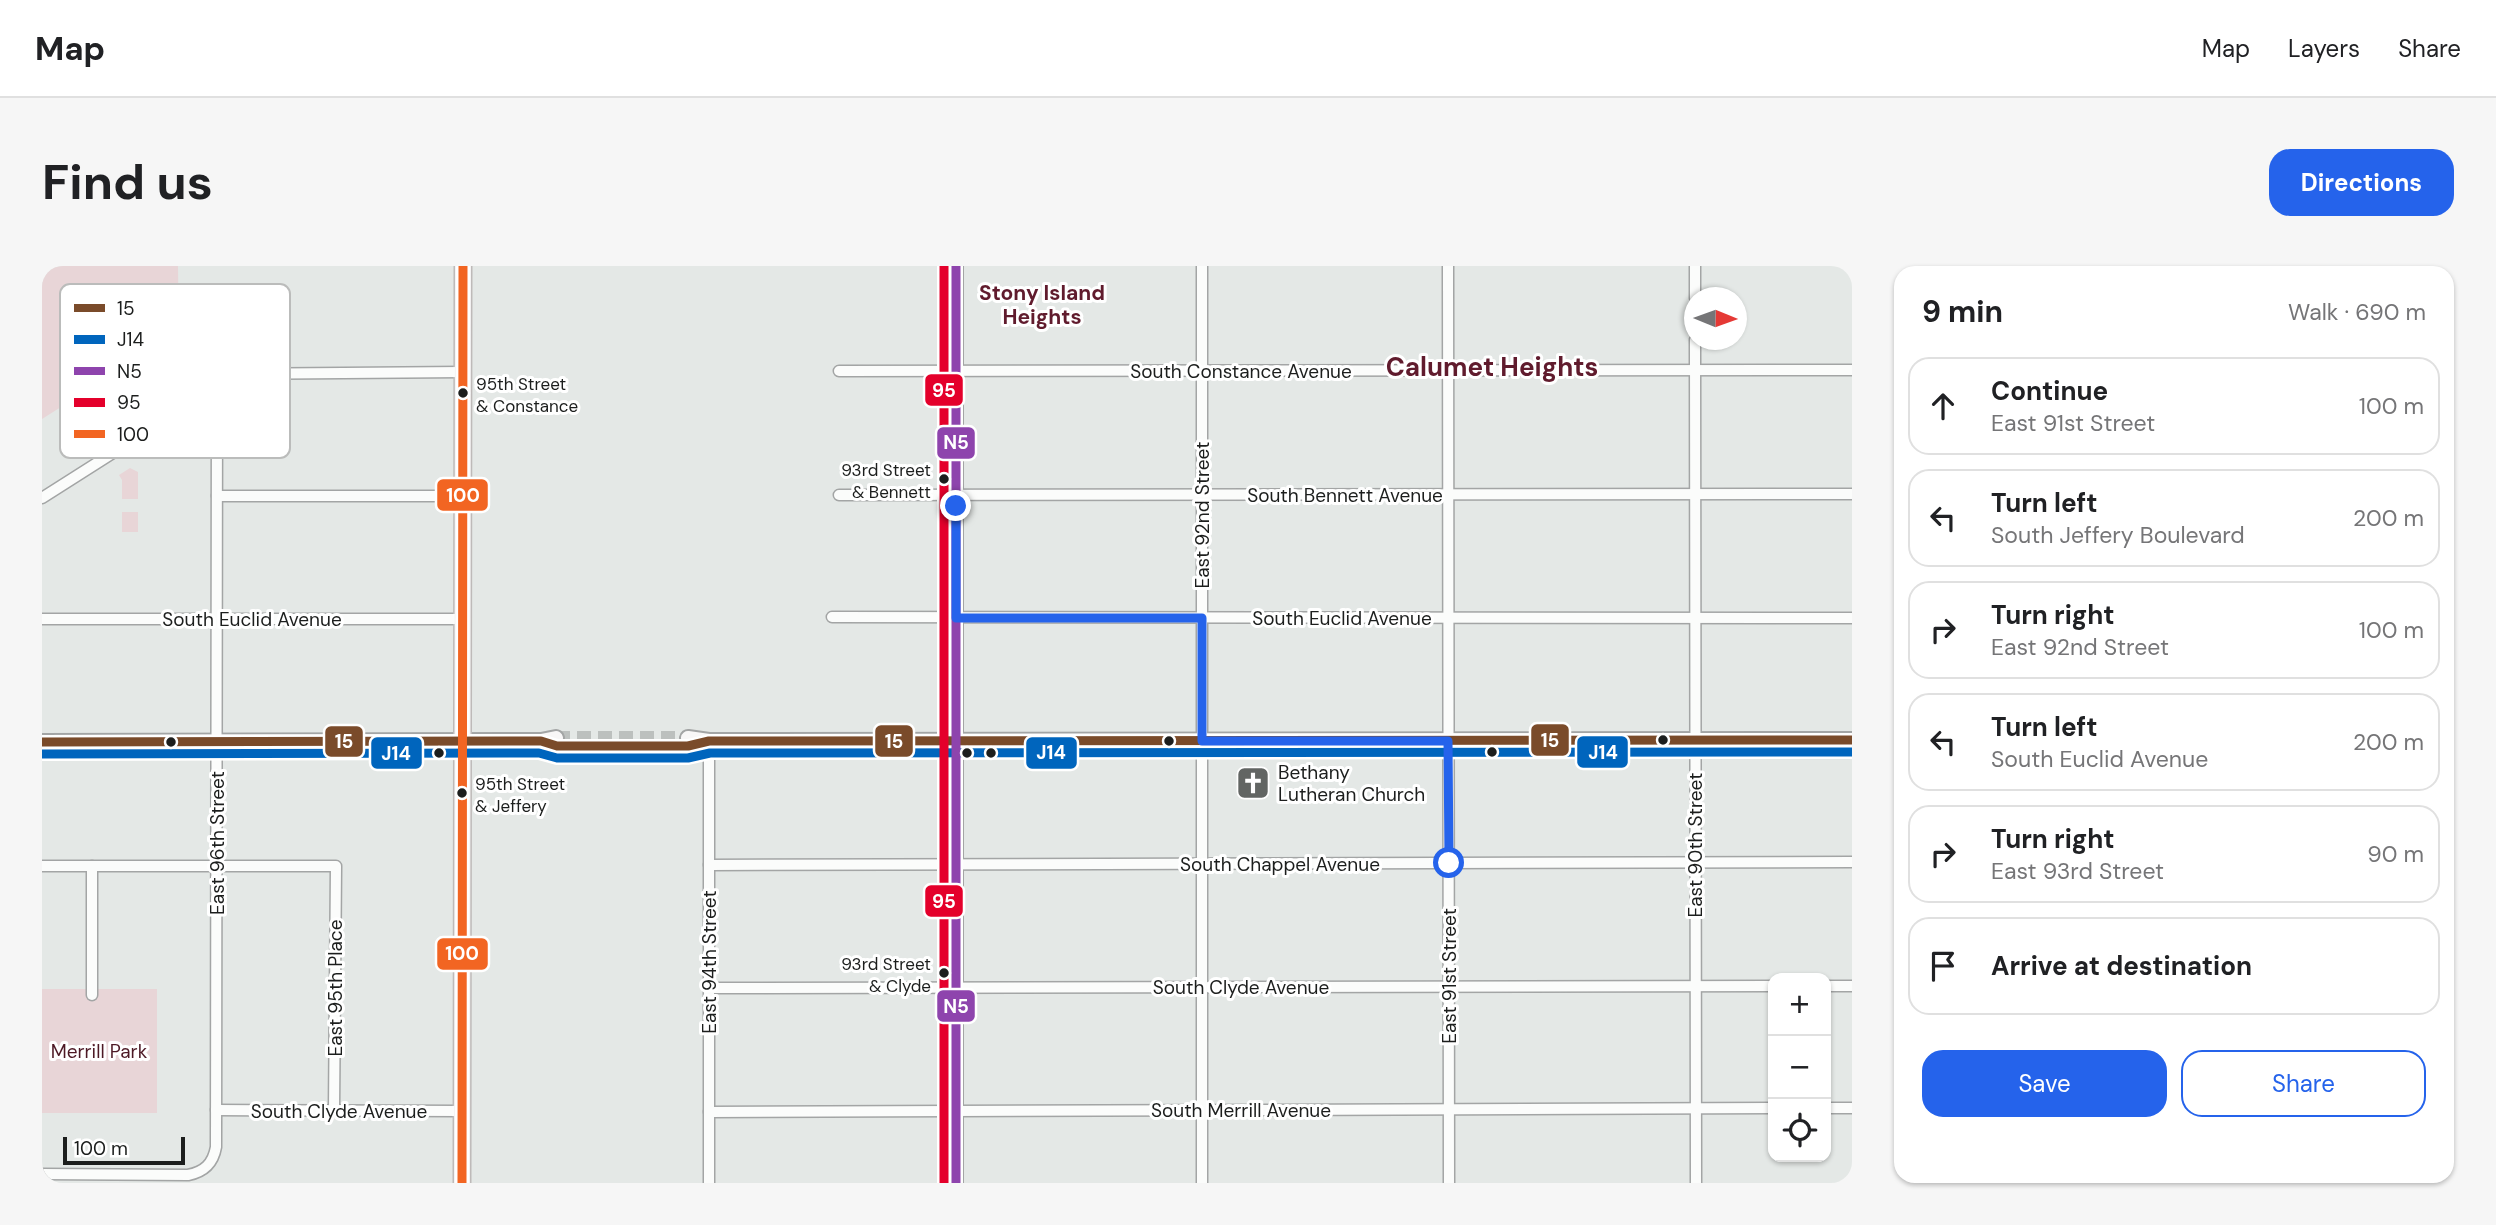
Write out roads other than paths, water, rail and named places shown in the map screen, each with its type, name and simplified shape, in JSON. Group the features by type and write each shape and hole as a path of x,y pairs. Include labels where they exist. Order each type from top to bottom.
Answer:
{"main road":[{"path":"462,1183 463,266"},
{"path":"688,742 1852,740"},
{"path":"42,741 556,742"}],"street":[{"path":"956,266 956,1183"},
{"name":"East 92nd Street","path":"1202,266 1202,1183"},
{"name":"East 91st Street","path":"1448,266 1449,1183"},
{"path":"1695,266 1695,287"},
{"name":"East 90th Street","path":"1695,350 1696,1183"},
{"name":"South Constance Avenue","path":"839,371 1852,370"},
{"path":"290,372 463,372"},
{"path":"42,498 104,458"},
{"name":"East 96th Street","path":"42,1174 188,1175 204,1170 215,1157 217,458"},
{"name":"South Bennett Avenue","path":"839,495 1852,494"},
{"path":"217,496 463,496"},
{"name":"South Euclid Avenue","path":"832,617 1852,618"},
{"name":"South Euclid Avenue","path":"42,620 463,619"},
{"name":"East 94th Street","path":"709,741 709,1183"},
{"name":"South Chappel Avenue","path":"709,865 1852,862"},
{"path":"42,866 216,866"},
{"path":"92,866 92,995"},
{"name":"East 95th Place","path":"216,866 335,866 334,1111"},
{"name":"South Clyde Avenue","path":"709,988 1768,986"},
{"path":"1831,986 1852,986"},
{"name":"South Merrill Avenue","path":"709,1112 1768,1108"},
{"path":"1831,1108 1852,1108"},
{"name":"South Clyde Avenue","path":"216,1110 462,1111"}],"tunnel":[{"path":"556,738 688,738"}],"place":[{"name":"95th Street & Constance","path":"463,393"},
{"name":"93rd Street & Bennett","path":"944,479"},
{"name":"Bethany Lutheran Church","path":"1253,783"},
{"name":"95th Street & Jeffery","path":"462,793"},
{"name":"93rd Street & Clyde","path":"944,973"}],"district":[{"name":"Stony Island Heights","path":"1042,305"},
{"name":"Calumet Heights","path":"1492,367"}],"park label":[{"name":"Merrill Park","path":"99,1051"}]}
